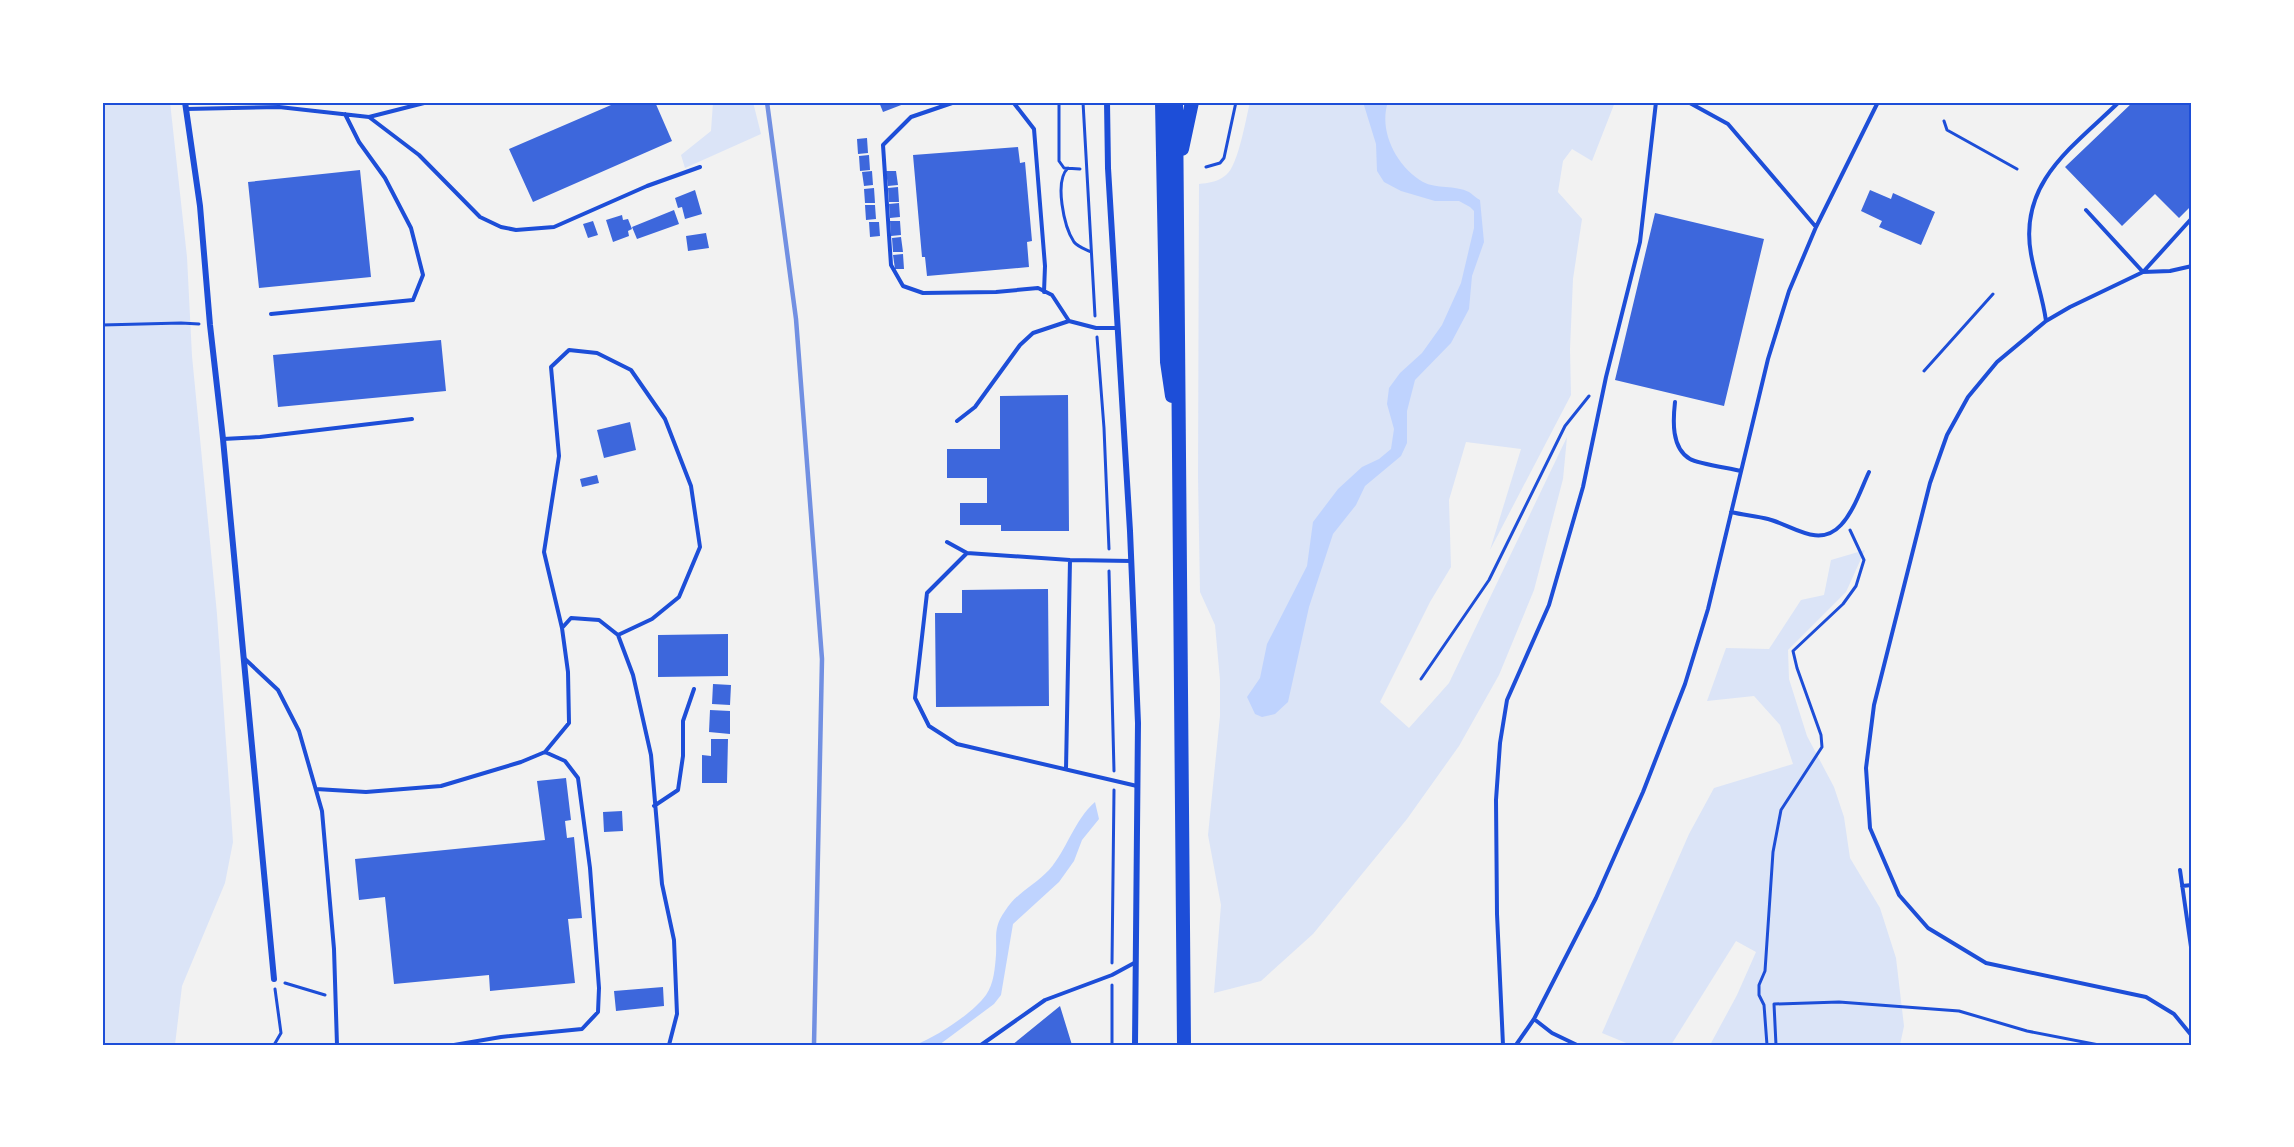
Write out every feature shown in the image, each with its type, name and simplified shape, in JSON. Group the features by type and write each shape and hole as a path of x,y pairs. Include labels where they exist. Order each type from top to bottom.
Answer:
{"highway":[{"path":"1162,102 1167,362 1171,392 1179,417"},
{"path":"1176,102 1184,1045"},
{"path":"1177,171 1192,102"}],"street":[{"path":"1107,102 1108,168 1132,561 1138,723 1135,1045"},
{"path":"186,105 200,206 274,979"}],"lane":[{"path":"186,105 279,107 369,117 428,102"},
{"path":"955,102 911,117 883,145 891,265 903,286 923,293 996,292 1038,288 1052,295 1069,321"},
{"path":"1013,102 1034,129 1045,266 1044,292"},
{"path":"1503,1045 1497,914 1496,800 1500,743 1507,700 1549,605 1583,487 1606,376 1640,242 1656,102"},
{"path":"1688,102 1728,124 1816,227"},
{"path":"1516,1045 1534,1019 1596,898 1643,792 1681,695 1708,609 1768,359 1789,291 1816,227 1878,102"},
{"path":"2046,321 2043,298 2031,254 2029,231 2035,196 2056,164 2119,102"},
{"path":"271,314 413,300 423,275 411,228 385,178 359,142 345,114"},
{"path":"369,117 419,154 480,218 501,227 516,230 554,226 646,186 700,167"},
{"path":"2086,210 2143,272 2170,271 2192,266"},
{"path":"2192,218 2143,272 2046,321 1997,362 1958,413 1940,453 1930,483 1874,705 1866,768 1870,828 1899,895 1928,928 1986,963 2146,997 2174,1014 2192,1036"},
{"path":"957,421 975,407 1020,345 1033,333 1069,321 1096,328 1117,328"},
{"path":"315,789 366,792 441,786 521,762 545,752 569,723 568,672 562,628 544,552 559,456 551,368 569,350 597,353 631,370 665,419 691,486 700,547 679,597 651,619 618,635"},
{"path":"1675,402 1673,423 1677,443 1690,459 1741,471"},
{"path":"223,439 260,437 412,418"},
{"path":"1731,512 1769,519 1818,536 1828,535 1845,520 1869,472"},
{"path":"947,542 967,553 1070,560 1132,561"},
{"path":"967,553 927,593 915,698 929,726 957,744 1137,786"},
{"path":"1066,769 1070,560"},
{"path":"562,628 571,618 599,620 618,635 633,675 651,755 662,884 674,940 677,1014 669,1045"},
{"path":"245,659 278,690 299,731 322,811 330,891 337,1045"},
{"path":"654,806 678,790 683,756 683,721 694,689"},
{"path":"454,1045 501,1037 582,1029 598,1012 590,868 578,778 565,761 545,752"},
{"path":"2180,870 2192,954"},
{"path":"2182,886 2192,885"},
{"path":"981,1045 1044,1000 1112,975 1137,962"},
{"path":"1534,1019 1552,1033 1577,1045"}],"path":[{"path":"1059,102 1059,161 1062,167 1080,169"},
{"path":"1206,167 1220,163 1224,158 1236,102"},
{"path":"1944,121 1947,130 2017,169"},
{"path":"1068,168 1061,177 1060,194 1068,227 1074,241 1091,252"},
{"path":"1924,371 1993,294"},
{"path":"102,325 181,323 210,326"},
{"path":"1421,679 1489,580 1565,426 1606,376"},
{"path":"1767,1045 1764,1005 1759,995 1759,985 1765,971 1773,852 1781,810 1822,747 1821,735 1800,678 1793,651 1843,603 1856,586 1864,560 1845,520"},
{"path":"274,1045 281,1033 274,979 335,999"},
{"path":"1776,1045 1774,1004 1839,1002 1959,1011 2027,1031 2099,1045"}],"shaded area":[{"path":"102,102 170,102 187,257 192,356 217,614 233,842 225,883 182,986 175,1045 102,1045"},
{"path":"713,102 753,102 761,134 685,168 681,155 711,131"},
{"path":"1250,102 1615,102 1592,161 1572,149 1563,161 1558,192 1582,219 1573,279 1571,395 1490,550 1521,449 1466,442 1449,500 1451,567 1430,602 1380,702 1409,728 1449,683 1567,437 1563,479 1534,590 1499,675 1459,746 1407,819 1313,934 1261,981 1214,993 1221,905 1208,835 1220,716 1220,680 1215,625 1200,592 1199,184 1220,179 1230,170 1238,152"},
{"path":"1865,550 1846,592 1788,650 1789,679 1807,736 1834,787 1844,817 1850,858 1880,908 1896,958 1904,1026 1900,1045 1710,1045 1737,995 1756,952 1736,941 1671,1045 1631,1045 1602,1033 1689,834 1714,788 1793,764 1780,725 1754,696 1707,701 1726,648 1769,649 1801,600 1824,595 1831,560"}],"water":[{"path":"1363,102 1388,102 1386,125 1388,136 1398,158 1414,175 1434,186 1464,190 1480,200 1484,242 1472,276 1469,309 1451,343 1415,380 1407,411 1407,443 1401,456 1365,486 1356,505 1333,534 1309,607 1288,702 1275,714 1262,717 1255,714 1247,697 1260,678 1267,644 1307,566 1313,522 1338,489 1362,467 1379,459 1391,449 1394,429 1387,404 1389,388 1400,373 1422,353 1442,325 1461,283 1474,228 1474,211 1459,201 1435,201 1401,191 1384,182 1377,171 1376,144"},
{"path":"1095,802 1099,819 1082,840 1074,861 1059,882 1013,924 1001,995 994,1004 939,1045 915,1045 953,1024 972,1010 986,995 994,975 996,932 1001,917 1015,899 1049,870 1081,817"}],"building":[{"path":"618,102 655,102 672,141 533,202 509,149"},
{"path":"879,102 909,102 883,112"},
{"path":"2133,102 2192,102 2192,205 2179,218 2155,194 2122,226 2065,167"},
{"path":"867,138 868,153 858,154 857,139"},
{"path":"1018,147 1020,163 1025,162 1032,241 1027,242 1029,267 927,276 925,257 922,257 913,155"},
{"path":"869,155 870,170 860,171 859,156"},
{"path":"360,170 371,277 259,288 248,182"},
{"path":"872,171 873,185 864,186 862,172"},
{"path":"886,171 896,171 898,185 888,186"},
{"path":"898,187 899,202 889,202 888,188"},
{"path":"874,188 875,203 865,203 864,189"},
{"path":"695,190 702,214 685,219 682,207 678,208 675,198"},
{"path":"1870,190 1891,199 1893,193 1935,212 1921,245 1879,227 1882,221 1861,211"},
{"path":"899,203 900,217 890,218 889,204"},
{"path":"865,205 875,205 876,219 866,220"},
{"path":"674,210 679,224 637,239 632,227"},
{"path":"1655,213 1764,239 1724,406 1615,380"},
{"path":"622,215 623,220 628,219 632,229 628,231 629,236 613,242 606,220"},
{"path":"593,221 598,235 588,238 583,224"},
{"path":"890,221 900,221 901,235 891,236"},
{"path":"869,222 879,222 880,236 870,237"},
{"path":"706,233 709,248 688,251 686,236"},
{"path":"901,237 903,252 893,252 892,238"},
{"path":"903,254 904,269 895,269 893,255"},
{"path":"441,340 446,391 278,407 273,355"},
{"path":"1068,395 1069,531 1001,531 1001,525 960,525 960,503 987,503 987,478 947,478 947,449 1000,449 1000,396"},
{"path":"630,422 636,450 604,458 597,430"},
{"path":"597,475 599,483 582,487 580,479"},
{"path":"1048,589 1049,706 936,707 935,613 962,613 962,590"},
{"path":"728,634 728,676 658,677 658,635"},
{"path":"713,684 731,685 730,705 712,704"},
{"path":"710,710 730,711 730,734 709,732"},
{"path":"711,739 728,739 727,783 702,783 702,755 711,756"},
{"path":"566,778 571,820 565,821 567,838 574,837 582,918 568,919 575,983 490,991 489,975 394,984 385,897 359,900 355,859 545,840 537,781"},
{"path":"622,811 623,831 604,832 603,812"},
{"path":"663,987 664,1006 616,1011 614,991"},
{"path":"1060,1006 1072,1045 1012,1045"}],"railway":[{"path":"767,102 796,319 822,659 814,1045"}]}
